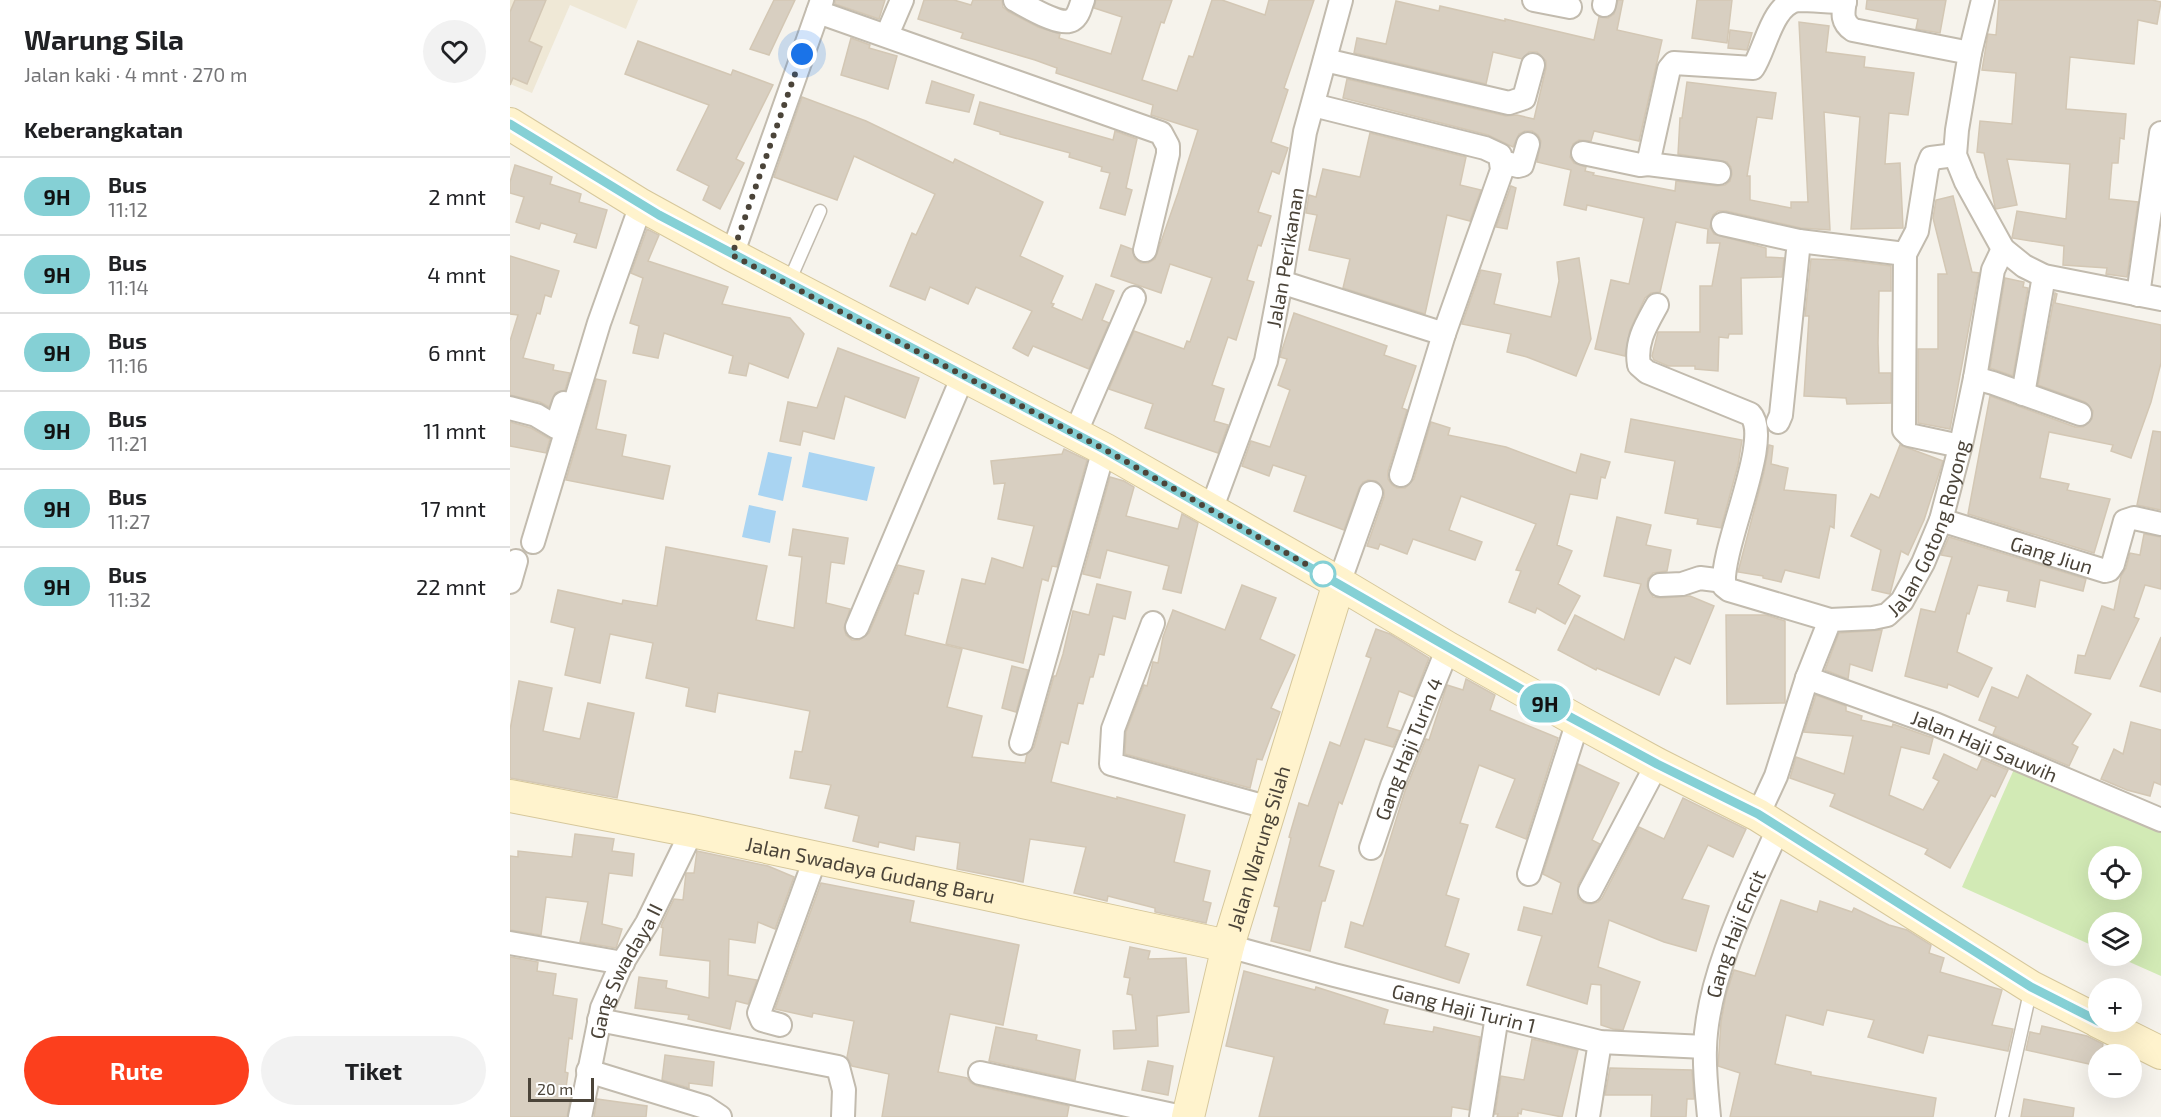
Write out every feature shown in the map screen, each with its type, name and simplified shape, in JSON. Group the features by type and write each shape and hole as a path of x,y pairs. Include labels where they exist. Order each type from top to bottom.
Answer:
{"main road":[{"path":"510,124 636,202 792,274 963,376 1213,506 1344,567 1448,648 1657,764 1767,814 2031,987 2088,1016"},
{"name":"Jalan Warung Silah","path":"1188,1117 1228,946 1344,567"},
{"name":"Jalan Swadaya Gudang Baru","path":"510,796 692,831 1228,946"},
{"path":"2120,1032 2161,1053"}],"street":[{"path":"887,35 902,0"},
{"path":"1015,0 1061,22 1070,21 1077,15 1083,0"},
{"name":"Jalan Perikanan","path":"1213,506 1266,361 1305,132 1341,0"},
{"path":"1534,0 1570,7"},
{"path":"1648,164 1669,69 1674,63 1754,68 1778,14 1784,6 1797,0 1845,1 1843,19 1853,30 1970,53"},
{"path":"1983,0 1970,53 1955,155 1966,182 2003,249 2024,266 2044,276 2161,299"},
{"path":"734,248 820,6 887,35 1161,133 1168,146 1168,154 1145,250"},
{"path":"1324,60 1509,103 1524,98 1533,65"},
{"path":"1312,105 1485,148 1500,155 1502,162 1502,170 1444,334 1401,476"},
{"path":"2138,295 2161,133"},
{"path":"1502,162 1522,165 1528,144"},
{"path":"1583,153 1640,165 1648,164 1719,173"},
{"path":"1955,155 1931,158 1927,168 1917,231 1905,254 1904,430 1909,435 1960,447"},
{"path":"510,408 536,415 556,427 636,202"},
{"path":"533,542 636,202"},
{"path":"1723,224 1799,241 1905,254"},
{"path":"1778,422 1781,415 1799,241"},
{"name":"Jalan Gotong Royong","path":"1724,581 1729,590 1830,620 1887,615 1902,601 1923,563 1941,520 1976,378 1993,270 2003,249"},
{"path":"2023,394 2044,276"},
{"path":"1281,282 1444,334"},
{"path":"1075,434 1134,298"},
{"path":"1657,305 1642,332 1638,345 1639,365 1647,372 1750,414 1756,421 1756,450 1737,515 1724,581 1700,578 1682,584 1660,585"},
{"path":"857,627 963,376"},
{"path":"1976,378 2080,414"},
{"path":"1021,743 1104,449"},
{"path":"1344,567 1371,493"},
{"name":"Gang Jiun","path":"1941,520 2105,571 2109,570 2115,557 2125,521 2134,518 2161,524"},
{"path":"1767,814 1776,776 1807,678 1830,620"},
{"path":"1154,623 1113,729 1111,764 1269,808"},
{"name":"Gang Haji Turin 4","path":"1371,848 1392,786 1448,648"},
{"name":"Jalan Haji Sauwih","path":"1807,678 1935,724 2161,820"},
{"path":"1528,874 1578,721"},
{"path":"1590,891 1657,764"},
{"name":"Gang Haji Encit","path":"1708,1117 1705,1047 1718,978 1741,914 1767,814"},
{"name":"Gang Swadaya II","path":"580,1117 599,1020 611,986 647,923 692,831"},
{"path":"780,1025 762,1020 759,1013 815,859"},
{"path":"510,943 623,963"},
{"name":"Gang Haji Turin 1","path":"1228,946 1600,1042 1705,1047"},
{"path":"1481,1117 1497,1016"},
{"path":"599,1020 838,1067 844,1090 843,1117"},
{"path":"1588,1117 1600,1042"},
{"path":"588,1071 705,1107 720,1117"},
{"path":"980,1073 1182,1117"}],"lane":[{"path":"792,274 820,211"},
{"path":"2002,1117 2031,987"}],"shaded area":[{"path":"510,0 638,0 626,29 570,5 532,93 510,84"}],"green space":[{"path":"2015,767 2161,832 2161,976 2138,966 2142,966 2142,912 2088,912 2088,944 1962,887"}],"water":[{"path":"768,452 792,457 783,501 758,495"},
{"path":"809,452 875,467 867,501 802,487"},
{"path":"749,505 776,511 770,543 742,537"}],"building":[{"path":"515,0 546,0 529,41 542,47 527,84 513,78 510,85 510,12"},
{"path":"774,0 795,0 769,55 750,49"},
{"path":"835,0 885,0 879,19 835,4"},
{"path":"924,0 954,0 971,5 973,0 1002,0 1003,7 1009,12 1038,27 1060,34 1059,38 1111,54 1122,17 1094,8 1096,0 1172,0 1164,23 1161,22 1142,80 1177,91 1189,56 1193,57 1212,0 1222,0 1265,15 1269,0 1314,0 1284,88 1288,90 1271,142 1288,148 1279,174 1272,171 1258,212 1271,216 1261,246 1258,245 1247,280 1254,282 1236,340 1228,337 1212,385 1224,389 1214,421 1228,425 1218,453 1145,428 1153,404 1109,389 1134,331 1184,349 1187,341 1190,342 1212,278 1170,264 1161,293 1111,276 1121,245 1132,249 1135,259 1141,263 1148,263 1155,259 1198,130 1151,115 1153,105 1056,73 1057,68 961,38 963,33 918,19"},
{"path":"1618,0 1623,0 1617,30 1662,40 1639,141 1594,131 1591,141 1579,140 1573,144 1570,157 1574,163 1586,167 1585,171 1594,173 1593,175 1675,191 1676,181 1725,185 1730,181 1732,174 1727,162 1678,154 1680,118 1682,118 1687,82 1776,93 1772,119 1757,117 1747,176 1750,176 1750,200 1791,208 1791,202 1808,202 1799,22 1829,26 1826,52 1865,57 1864,67 1914,73 1908,115 1889,113 1885,164 1900,163 1903,228 1851,229 1860,117 1824,112 1830,230 1801,228 1726,211 1718,211 1713,215 1710,227 1714,234 1766,248 1766,257 1784,258 1782,277 1741,278 1742,334 1729,334 1728,338 1719,337 1718,371 1695,369 1695,366 1668,366 1654,360 1652,356 1658,332 1700,332 1700,286 1712,286 1720,243 1707,243 1708,229 1676,222 1660,292 1651,293 1645,298 1630,330 1625,356 1595,349 1611,280 1629,284 1644,218 1587,205 1586,210 1564,205 1571,170 1537,162 1541,141 1532,131 1519,134 1513,147 1488,135 1343,98 1347,79 1506,116 1517,115 1534,119 1546,68 1546,61 1537,52 1529,52 1522,59 1493,52 1486,84 1354,53 1357,38 1386,44 1396,1 1439,11 1440,6 1594,40 1599,17 1608,18 1614,14"},
{"path":"1697,0 1732,0 1727,43 1692,38"},
{"path":"1867,0 1946,0 1940,33 1916,29 1918,19 1866,9"},
{"path":"1999,0 2152,0 2161,2 2157,24 2138,20 2134,64 2070,57 2066,109 2126,114 2124,139 2120,138 2118,163 2112,163 2109,199 2138,202 2127,277 2106,274 2107,268 2063,265 2064,246 2012,238 2017,211 2066,219 2070,164 2007,159 2017,205 1996,209 1995,207 1984,153 1977,152 1980,121 2012,124 2016,73 1982,70 1988,34 1996,35"},
{"path":"1730,30 1752,33 1747,50 1728,48"},
{"path":"851,38 870,45 869,48 897,56 888,89 841,75"},
{"path":"638,41 731,75 733,70 773,85 736,159 744,163 720,209 703,200 709,186 677,170 709,105 625,74"},
{"path":"932,81 974,95 969,112 926,103"},
{"path":"802,97 866,121 953,163 955,159 1043,202 1020,256 1063,276 1051,303 1054,304 1052,307 1082,320 1096,284 1114,291 1102,320 1109,323 1089,369 1033,346 1028,356 1013,348 1032,311 976,287 968,304 930,287 925,300 890,286 912,233 916,235 935,194 854,156 837,200 774,177"},
{"path":"980,102 1113,140 1115,131 1137,139 1126,188 1132,190 1125,215 1100,208 1110,173 1101,171 1102,167 1069,157 1070,153 1000,134 1000,132 974,124"},
{"path":"1370,133 1466,157 1460,185 1481,190 1470,221 1447,215 1425,314 1343,288 1350,259 1309,250 1317,215 1306,213 1309,195 1316,197 1323,169 1360,177"},
{"path":"515,165 552,177 550,184 581,194 579,202 607,210 596,248 574,242 577,234 541,223 539,229 516,222 524,197 510,193 510,182"},
{"path":"1511,186 1516,188 1507,229 1496,227"},
{"path":"1953,196 1972,272 1979,273 1950,429 1918,423 1918,349 1938,349 1938,274 1947,274 1933,218 1936,200"},
{"path":"647,229 659,235 648,261 728,287 722,304 790,318 804,334 788,378 749,363 746,376 729,373 733,356 664,333 658,358 633,353 639,326 630,323 643,278 631,273"},
{"path":"510,256 559,271 551,297 545,295 540,314 537,313 523,358 554,365 553,370 570,373 565,390 555,393 549,407 540,402 510,395 510,341 518,315 510,314"},
{"path":"1579,258 1591,339 1576,376 1527,357 1507,352 1511,334 1462,324 1481,270 1501,274 1494,304 1551,317 1559,281 1557,262"},
{"path":"1811,259 1891,266 1891,291 1879,291 1878,343 1879,373 1891,373 1891,403 1847,404 1846,398 1804,396 1809,316 1805,316"},
{"path":"2005,278 2024,282 2023,287 2028,288 2013,376 1990,368"},
{"path":"2055,293 2057,294 2055,303 2161,325 2161,363 2151,402 2131,458 2111,451 2113,445 2049,432 2040,478 2069,484 2067,490 2110,499 2094,553 1968,514 1990,396 2075,427 2083,427 2092,419 2093,411 2085,402 2038,385"},
{"path":"1294,313 1387,346 1384,355 1416,366 1402,408 1407,410 1388,471 1388,479 1397,488 1405,488 1414,479 1431,422 1450,428 1448,435 1506,447 1576,473 1581,454 1610,462 1605,478 1601,477 1597,499 1570,494 1557,545 1572,551 1558,584 1580,596 1565,624 1537,608 1535,613 1509,602 1521,571 1516,570 1536,524 1461,496 1449,530 1482,542 1475,560 1413,539 1407,554 1380,544 1378,549 1367,546 1384,497 1384,490 1376,481 1363,482 1359,488 1344,530 1294,511 1306,476 1273,465 1269,476 1242,466 1251,441 1270,447 1290,390 1278,385 1287,359 1280,357"},
{"path":"838,348 919,378 905,418 845,396 834,439 803,431 800,445 780,441 788,402 817,408"},
{"path":"596,379 606,381 596,429 626,435 622,456 670,466 663,499 566,480"},
{"path":"1631,419 1742,440 1738,465 1721,528 1697,524 1698,519 1665,513 1675,461 1625,452"},
{"path":"510,422 531,428 550,439 546,453 510,446"},
{"path":"2153,431 2161,432 2161,510 2137,505"},
{"path":"1769,445 1773,446 1771,464 1788,468 1784,490 1836,495 1834,528 1830,526 1819,578 1785,570 1781,582 1738,572"},
{"path":"1900,445 1943,461 1924,520 1908,555 1901,551 1890,594 1872,590 1881,550 1851,536 1871,494 1879,498"},
{"path":"1064,449 1087,460 1057,567 1052,566 1048,581 1042,579 1023,663 946,644 962,579 985,584 992,558 1023,568 1034,526 998,519 1005,483 994,484 991,461 1062,454"},
{"path":"1110,477 1134,487 1126,516 1178,529 1182,514 1198,523 1181,593 1163,589 1169,566 1107,550 1100,578 1083,574"},
{"path":"1617,517 1651,525 1646,545 1671,550 1667,571 1653,573 1648,579 1647,586 1653,597 1690,596 1714,606 1690,664 1675,657 1659,695 1597,668 1596,670 1558,650 1575,615 1624,640 1641,584 1604,576"},
{"path":"793,529 848,538 844,564 831,562 826,603 850,609 844,628 846,635 852,640 859,640 869,633 898,565 924,571 918,594 914,593 905,635 962,649 947,707 982,716 972,757 1025,763 1027,754 1034,747 1054,676 1056,676 1063,654 1073,611 1089,615 1097,584 1131,592 1125,619 1113,616 1104,655 1099,654 1083,704 1078,703 1068,744 1061,742 1051,782 1185,815 1174,862 1210,871 1203,901 1211,903 1206,923 1155,912 1155,908 1108,896 1107,901 1074,893 1086,847 1030,839 1023,882 957,869 960,843 916,836 914,850 879,842 878,847 853,841 859,816 825,808 831,785 790,778 795,751 802,752 810,711 718,693 715,712 686,706 689,688 646,678 653,643 610,634 600,683 565,675 575,628 551,622 558,590 622,604 623,600 657,606 666,547 767,566 756,620 794,628 802,557 789,555"},
{"path":"2144,534 2161,537 2161,589 2145,585 2134,617 2139,619 2110,679 2075,673 2078,655 2085,656 2102,606 2114,610 2121,576 2130,553 2140,555"},
{"path":"1949,537 2086,579 2083,591 2040,580 2035,607 2007,601 2009,591 1978,585 1969,614 1967,613 1957,652 1992,668 1978,697 1948,684 1947,688 1905,676 1921,609 1935,612 1952,557 1941,555"},
{"path":"1242,585 1276,598 1260,639 1295,655 1271,708 1280,712 1262,760 1257,759 1250,788 1125,754 1126,732 1144,685 1147,686 1153,662 1158,663 1163,637 1173,610 1225,630"},
{"path":"1726,615 1766,615 1785,621 1785,703 1727,704"},
{"path":"1376,629 1390,634 1429,658 1414,697 1399,691 1387,727 1400,731 1393,747 1365,739 1342,804 1339,802 1319,866 1334,871 1325,901 1322,901 1310,951 1271,941 1279,907 1274,906 1299,803 1308,806 1330,742 1340,746 1371,658 1366,656"},
{"path":"1882,630 1872,671 1850,664 1848,679 1825,670 1839,633"},
{"path":"2161,637 2161,692 2140,686"},
{"path":"1012,666 1028,670 1016,712 1002,708"},
{"path":"2027,675 2091,714 2072,744 2078,747 2069,766 1993,734 1996,727 1979,720 1992,687 2018,698"},
{"path":"1466,679 1495,695 1490,710 1558,738 1526,839 1496,827 1515,779 1479,765 1460,823 1468,825 1446,895 1459,899 1445,946 1469,954 1459,983 1345,947 1351,922 1363,926 1405,791 1426,739 1429,740 1447,685 1463,690"},
{"path":"519,681 552,688 543,731 580,739 588,703 634,713 617,798 510,778 510,730"},
{"path":"1816,695 1846,706 1846,711 1862,716 1861,720 1892,727 1893,724 1933,738 1929,754 1901,747 1889,795 1923,810 1939,781 1933,778 1944,754 1977,770 1982,759 2008,770 1995,797 1991,795 1950,868 1925,854 1928,849 1830,806 1835,794 1790,778 1796,757 1844,774 1853,736 1804,732"},
{"path":"2131,722 2161,730 2161,785 2154,782 2150,796 2127,790 2101,779 2114,749 2123,754"},
{"path":"1578,764 1619,783 1592,840 1600,844 1578,885 1578,898 1584,903 1591,904 1602,898 1639,827 1664,839 1683,798 1746,829 1733,857 1708,845 1682,899 1709,906 1696,951 1664,942 1609,920 1598,967 1640,982 1623,1030 1601,1025 1601,985 1591,984 1587,1004 1527,985 1542,936 1518,930 1524,907 1552,914 1561,883 1543,874"},
{"path":"575,834 614,839 612,851 634,854 632,876 609,873 602,924 622,929 616,948 580,942 588,902 546,897 541,935 510,930 510,856 518,857 518,851 572,857"},
{"path":"697,851 768,866 794,877 775,929 758,922 755,943 729,939 728,975 757,980 748,1004 736,1001 730,1029 688,1019 689,1015 635,1008 639,977 667,981 666,988 709,998 710,961 660,955 662,924 674,899 683,900 686,873 694,873"},
{"path":"821,883 914,901 910,922 1019,945 1003,1025 950,1014 938,1072 967,1078 977,1086 1069,1106 1067,1117 882,1117 889,1074 852,1066 847,1057 854,1021 813,1013 812,1017 775,1009"},
{"path":"1781,900 1817,912 1820,901 1852,912 1854,908 1889,925 1907,930 1931,945 1929,953 1944,958 1940,972 2002,990 1992,1025 2013,1029 2008,1051 1928,1035 1923,1053 1868,1037 1874,1020 1827,1010 1823,1025 1786,1015 1775,1064 1811,1072 1811,1075 1936,1098 1933,1117 1730,1117 1740,1073 1718,1066 1721,1022 1726,995 1734,970 1755,976"},
{"path":"1130,947 1150,951 1148,959 1186,958 1189,1012 1157,1016 1158,1046 1114,1049 1113,1031 1136,1030 1132,995 1127,994 1130,978 1124,977"},
{"path":"510,957 538,962 537,971 556,974 553,995 577,999 565,1072 568,1073 565,1095 571,1096 567,1117 510,1117"},
{"path":"1244,971 1315,990 1316,987 1388,1010 1384,1024 1433,1032 1434,1027 1480,1037 1469,1110 1452,1107 1451,1117 1259,1117 1274,1057 1226,1046"},
{"path":"2042,1026 2087,1036 2103,1044 2088,1044 2088,1064 2026,1050 2030,1032 2040,1034"},
{"path":"996,1027 1037,1035 1036,1040 1080,1050 1075,1080 989,1061"},
{"path":"1532,1039 1578,1050 1562,1117 1522,1109 1518,1117 1497,1117 1498,1114 1495,1114 1501,1076 1524,1080"},
{"path":"665,1055 714,1062 712,1086 689,1083 689,1088 662,1080"},
{"path":"1148,1061 1173,1066 1168,1095 1142,1090"},
{"path":"1610,1068 1692,1070 1694,1099 1687,1099 1686,1117 1651,1117 1652,1095 1605,1095"},
{"path":"597,1099 647,1106 646,1117 594,1117"},
{"path":"2024,1099 2074,1108 2073,1117 2021,1117"}],"bus line":[{"name":"9H","path":"510,124 659,215 1104,449 1559,711 1657,764 1758,814 2031,987 2088,1016"}],"route":[{"path":"802,54 732,255 1104,449 1323,574"}]}
